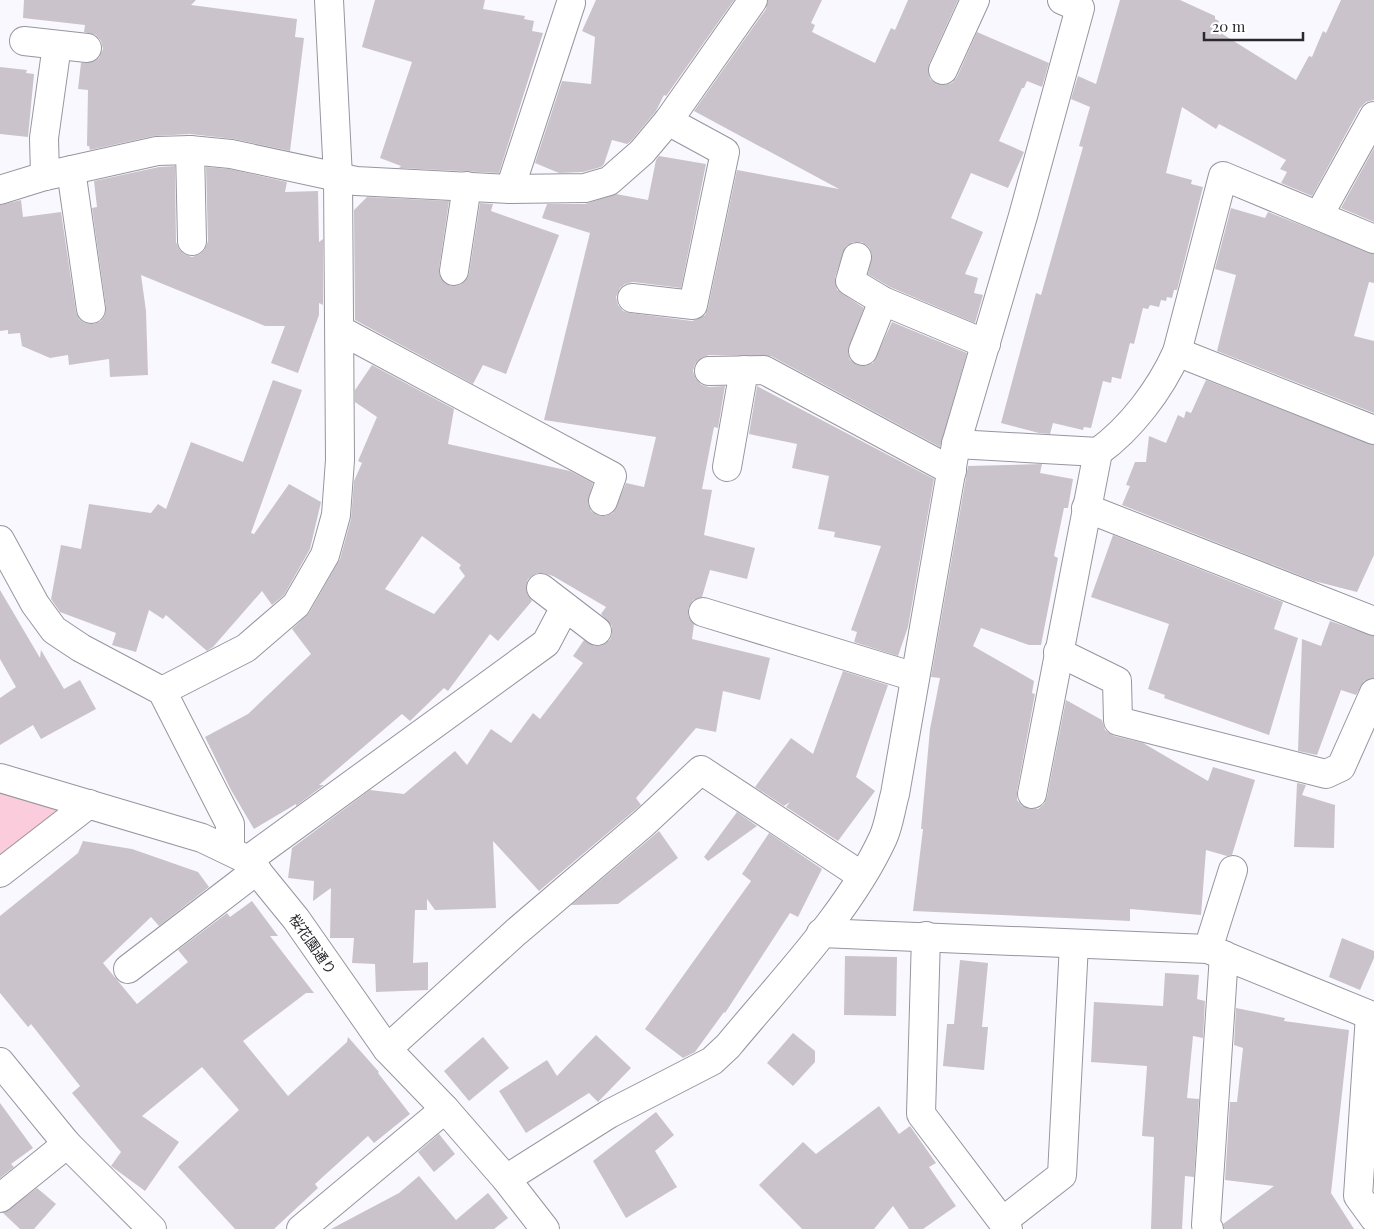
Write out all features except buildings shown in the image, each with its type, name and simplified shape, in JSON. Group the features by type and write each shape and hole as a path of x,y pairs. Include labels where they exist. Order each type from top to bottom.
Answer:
{"street":[{"path":"162,691 246,648 296,605 325,555 336,516 340,460 338,177 329,0"},
{"path":"0,190 45,176 157,151 190,150 231,154 356,180 510,189 584,188 609,181 642,152 668,121 753,0"},
{"path":"943,70 975,0"},
{"path":"506,1179 609,1114 712,1061 728,1046 821,933 862,876 884,836 895,794 954,458 1080,8 1062,0"},
{"path":"510,189 571,3"},
{"path":"24,41 87,48"},
{"path":"45,176 44,138 57,44"},
{"path":"1319,215 1374,116"},
{"path":"632,298 693,305 725,152 668,121"},
{"path":"190,150 192,241"},
{"path":"71,170 91,309"},
{"path":"709,370 764,370 954,458 1098,452 1115,440 1166,377 1177,352 1224,176 1374,239"},
{"path":"454,271 467,186"},
{"path":"857,257 850,281 883,301 986,344"},
{"path":"863,351 883,301"},
{"path":"340,330 612,476 603,502"},
{"path":"1177,352 1374,430"},
{"path":"728,467 744,370"},
{"path":"1032,794 1098,452"},
{"path":"1086,508 1374,621"},
{"path":"0,540 35,604 54,630 81,648 162,691 230,824 245,860"},
{"path":"541,588 597,631"},
{"path":"128,969 245,860 546,642 565,607"},
{"path":"703,612 915,677"},
{"path":"1058,652 1117,681 1118,721 1326,774 1341,767 1374,693"},
{"path":"387,1049 516,932 644,824 701,770 862,876"},
{"name":"桜花園通り","path":"0,778 202,838 245,860 296,919 387,1049 445,1109 506,1179 545,1229"},
{"path":"0,873 89,804"},
{"path":"1209,1229 1206,1225 1216,952 1233,870"},
{"path":"821,933 926,936 1216,952 1370,1015 1358,1196 1374,1218"},
{"path":"926,936 921,1114 1005,1225 1062,1175 1074,944"},
{"path":"0,1062 67,1144 152,1229"},
{"path":"301,1229 445,1109"},
{"path":"0,1198 67,1144"}],"shaded area":[{"path":"0,788 65,806 0,859"}]}
